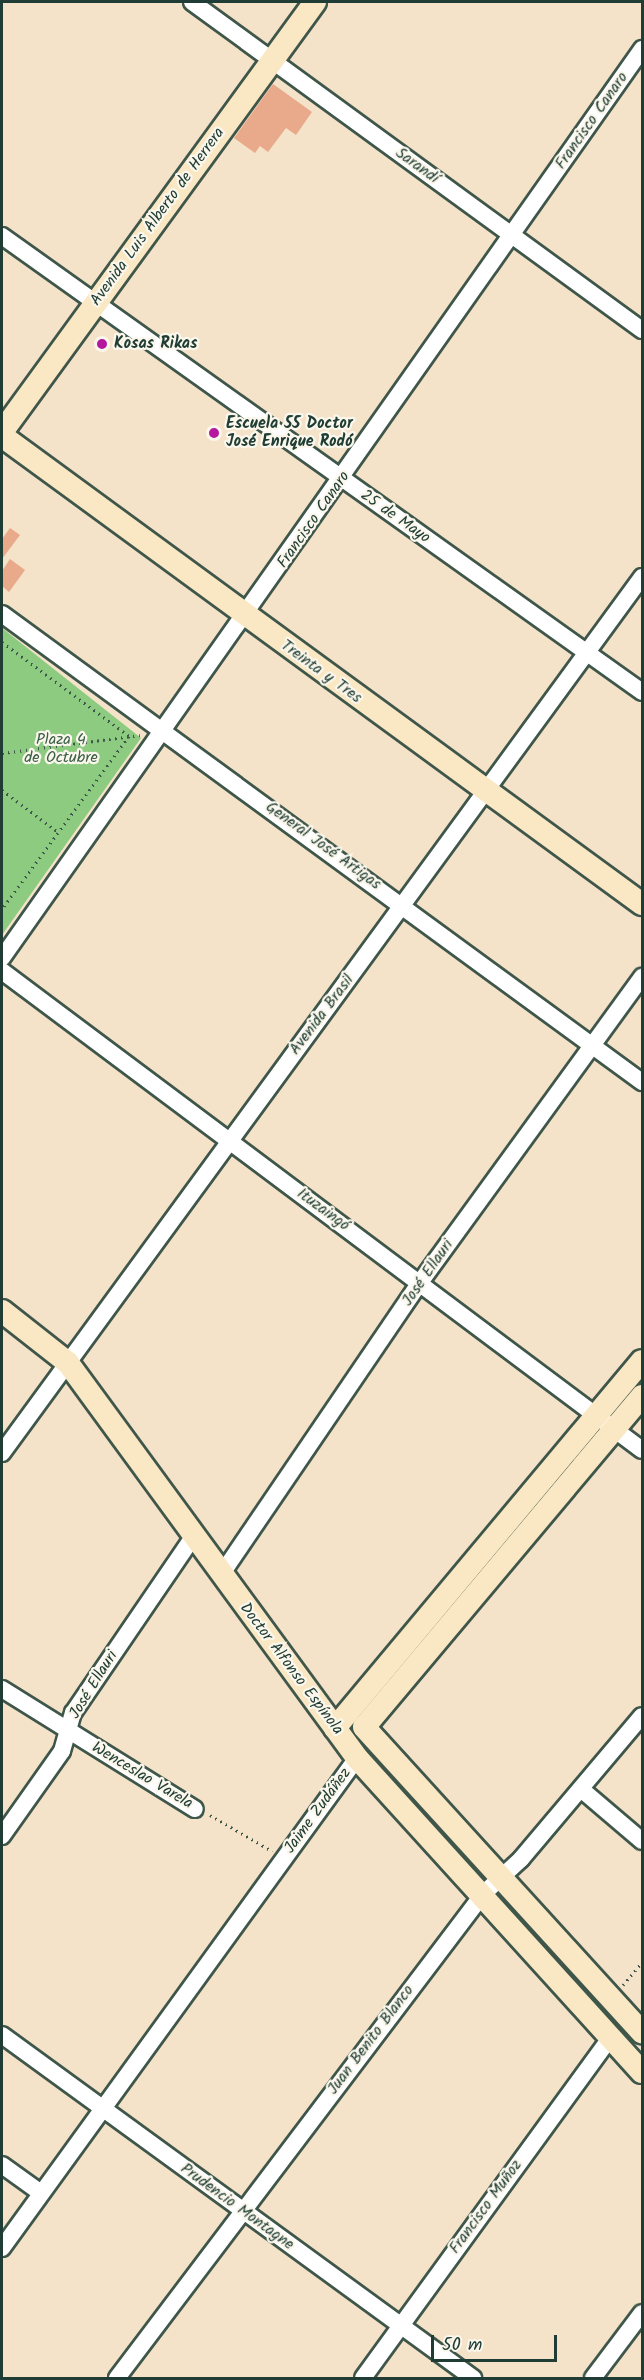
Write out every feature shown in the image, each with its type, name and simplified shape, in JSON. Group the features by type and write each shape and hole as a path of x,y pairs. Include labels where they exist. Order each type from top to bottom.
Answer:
{"street":[{"name":"Sarandí","path":"192,2 642,330"},
{"name":"Avenida Luis Alberto de Herrera","path":"2,434 315,2"},
{"name":"Francisco Canaro","path":"2,958 246,617 642,49"},
{"name":"25 de Mayo","path":"2,236 642,692"},
{"name":"Treinta y Tres","path":"2,434 246,617 642,904"},
{"name":"Avenida Brasil","path":"2,1453 642,577"},
{"name":"General José Artigas","path":"2,614 404,905 642,1082"},
{"name":"Ituzaingó","path":"2,971 228,1141 421,1281 642,1450"},
{"name":"José Ellauri","path":"221,1575 421,1281 642,977"},
{"name":"Doctor Alfonso Espínola","path":"2,1311 68,1363 193,1537 357,1758 483,1894 642,2072"},
{"path":"335,1728 642,1361"},
{"name":"Jaime Zudáñez","path":"2,2248 357,1758 368,1733 642,1396"},
{"name":"José Ellauri","path":"2,1836 62,1751 73,1713 193,1537"},
{"name":"Wenceslao Varela","path":"2,1689 195,1809"},
{"name":"Juan Benito Blanco","path":"117,2379 241,2210 483,1894 581,1789 642,1716"},
{"path":"335,1728 368,1733 503,1875 642,2032"},
{"path":"581,1789 642,1841"},
{"name":"Prudencio Montagne","path":"2,2036 473,2379"},
{"name":"Francisco Muñoz","path":"363,2379 399,2326 611,2037"},
{"path":"2,2165 41,2193"},
{"path":"593,2379 642,2313"}],"path":[{"path":"2,642 129,736"},
{"path":"2,753 165,731"},
{"path":"2,909 129,736"},
{"path":"2,790 58,832"},
{"name":"Wenceslao Varela","path":"195,1809 284,1858"},
{"path":"612,1998 642,1962"}],"green space":[{"name":"Plaza 4 de Octubre","path":"2,628 141,738 2,935"}],"building":[{"path":"273,84 312,112 296,135 286,128 268,152 260,146 255,153 234,138"},
{"path":"10,528 20,535 2,559 2,539"},
{"path":"10,559 25,570 9,592 2,586 2,571"}],"place":[{"name":"Kosas Rikas","path":"102,344"},
{"name":"Escuela 55 Doctor José Enrique Rodó","path":"214,433"}]}
